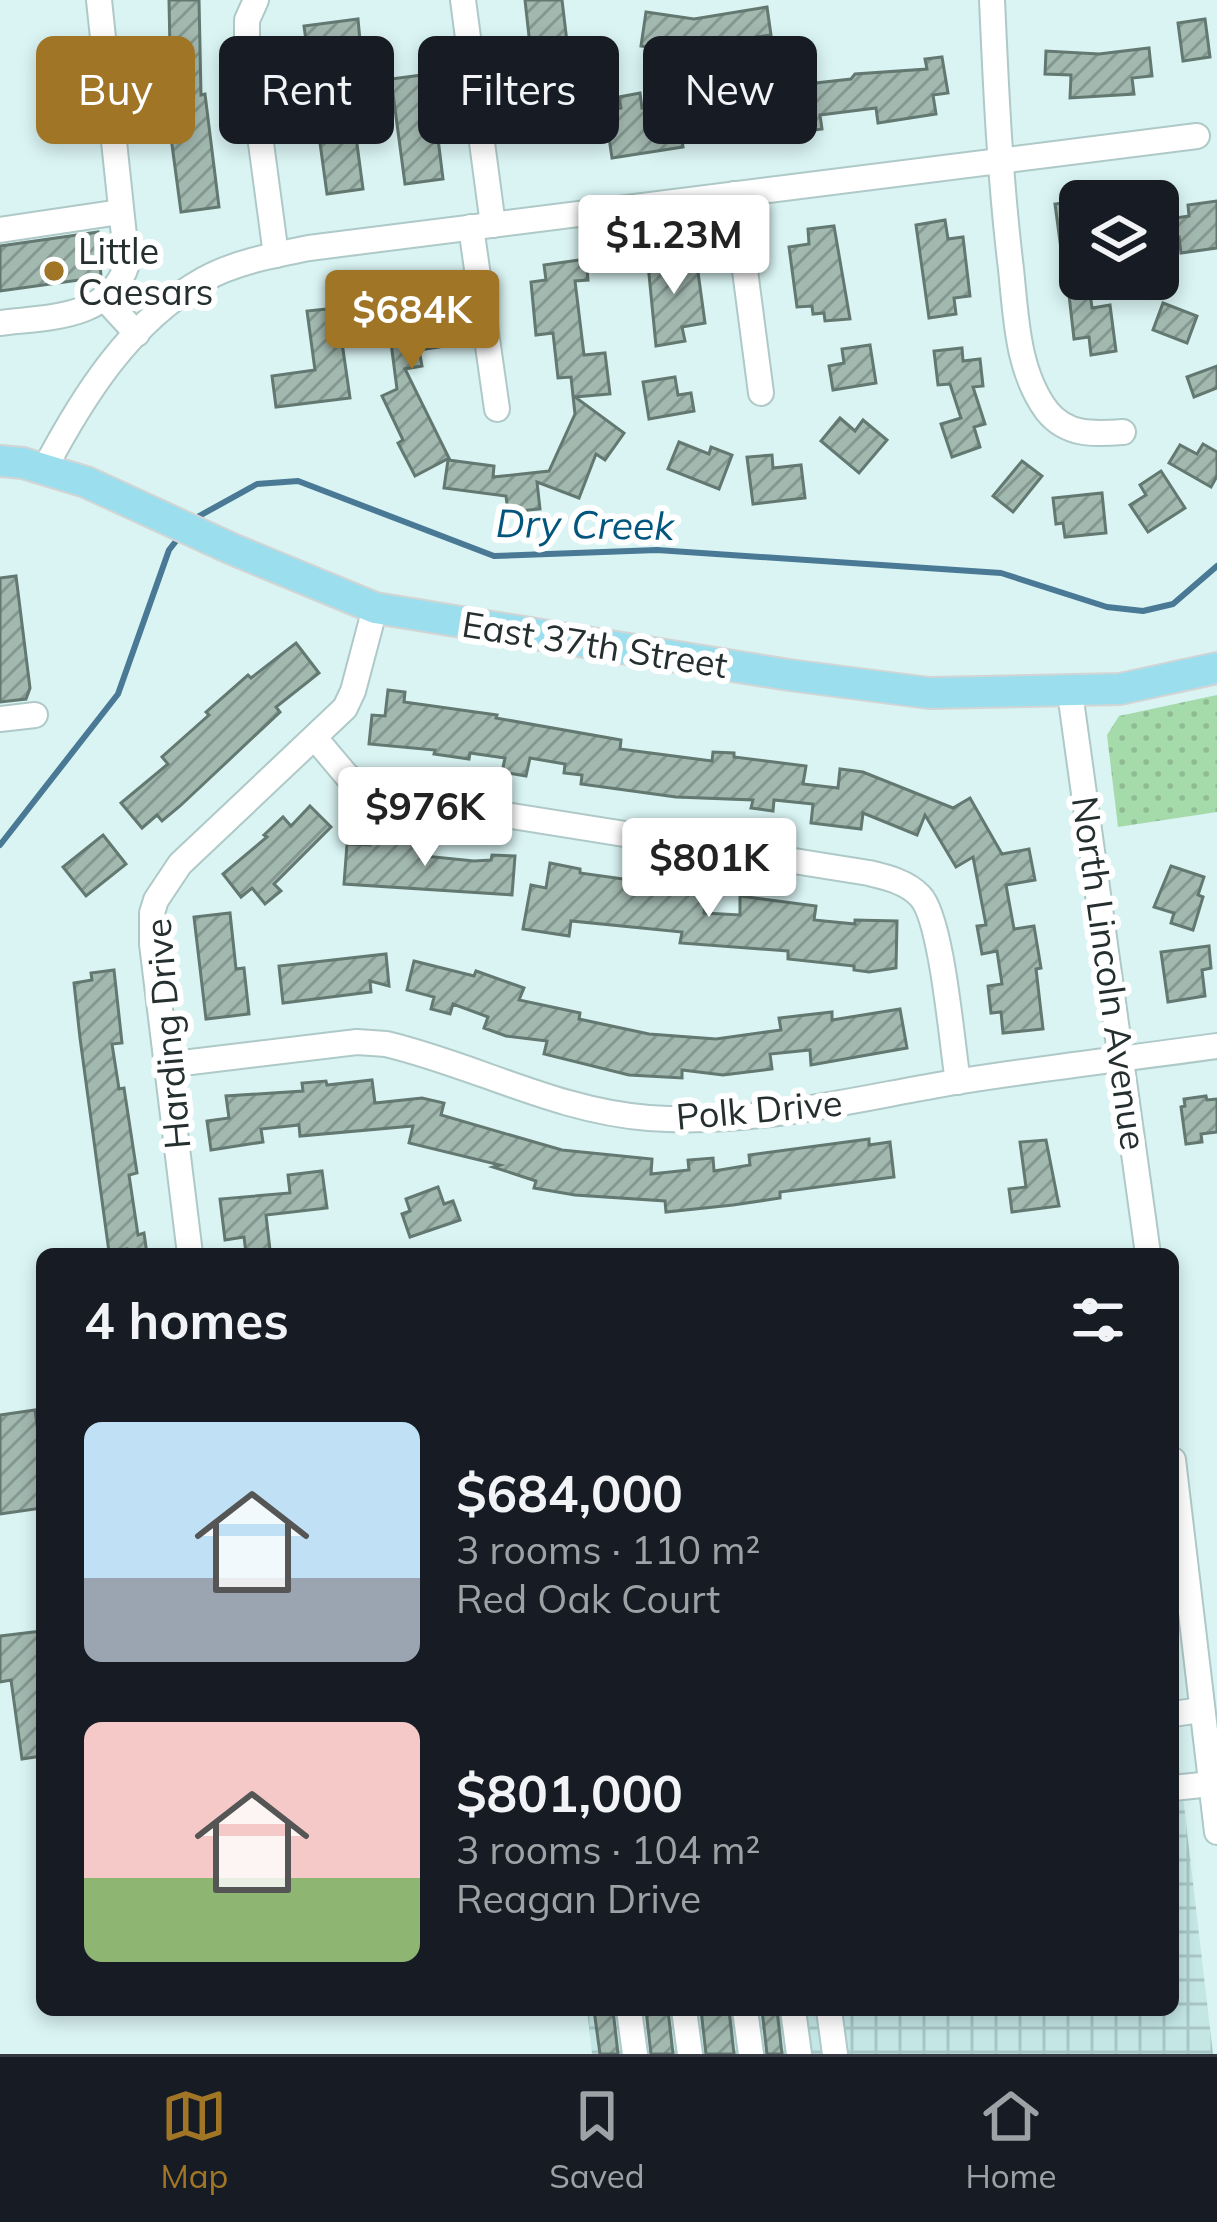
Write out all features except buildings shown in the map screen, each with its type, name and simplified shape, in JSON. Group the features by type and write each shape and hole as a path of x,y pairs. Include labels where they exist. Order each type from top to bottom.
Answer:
{"main road":[{"name":"East 37th Street","path":"0,461 45,468 86,482 375,608 906,690 1070,693 1120,689 1217,668"}],"street":[{"path":"0,323 86,312 122,280 127,264 99,0"},
{"path":"256,0 247,20 247,39 276,255"},
{"path":"464,0 497,409"},
{"path":"992,0 998,160 1018,335 1028,377 1049,413 1064,425 1083,434 1123,432"},
{"path":"45,468 76,409 137,334 203,280 276,255 1197,136"},
{"path":"735,194 761,393"},
{"path":"0,230 120,212"},
{"path":"104,298 137,334"},
{"name":"Harding Drive","path":"189,1248 152,913 180,864 335,721 353,691 375,608"},
{"name":"North Lincoln Avenue","path":"1070,693 1147,1248"},
{"path":"0,719 35,715"},
{"path":"315,737 347,776 374,794 869,873 909,886 924,899 935,930 958,1082"},
{"name":"Polk Drive","path":"166,1065 357,1042 386,1045 568,1105 671,1119 769,1116 958,1082 1217,1046"},
{"path":"1179,1514 1217,1832"},
{"path":"1179,1713 1201,1710"},
{"path":"1179,1787 1211,1784"},
{"path":"630,2016 634,2054"},
{"path":"686,2016 690,2054"},
{"path":"746,2016 751,2054"},
{"path":"794,2016 799,2054"},
{"path":"830,2016 835,2054"}],"shaded area":[{"path":"1179,1771 1213,2054 592,2054 588,2016 1179,2016"}],"green space":[{"path":"1217,695 1217,812 1118,827 1107,735 1119,716"}],"waterway":[{"name":"Dry Creek","path":"192,520 257,484 298,481 494,556 657,550 1001,573 1107,607 1143,611 1173,604 1217,566"},
{"name":"Dry Creek","path":"0,845 118,694 169,550 180,536"}],"place":[{"name":"Little Caesars","path":"54,271"}]}
